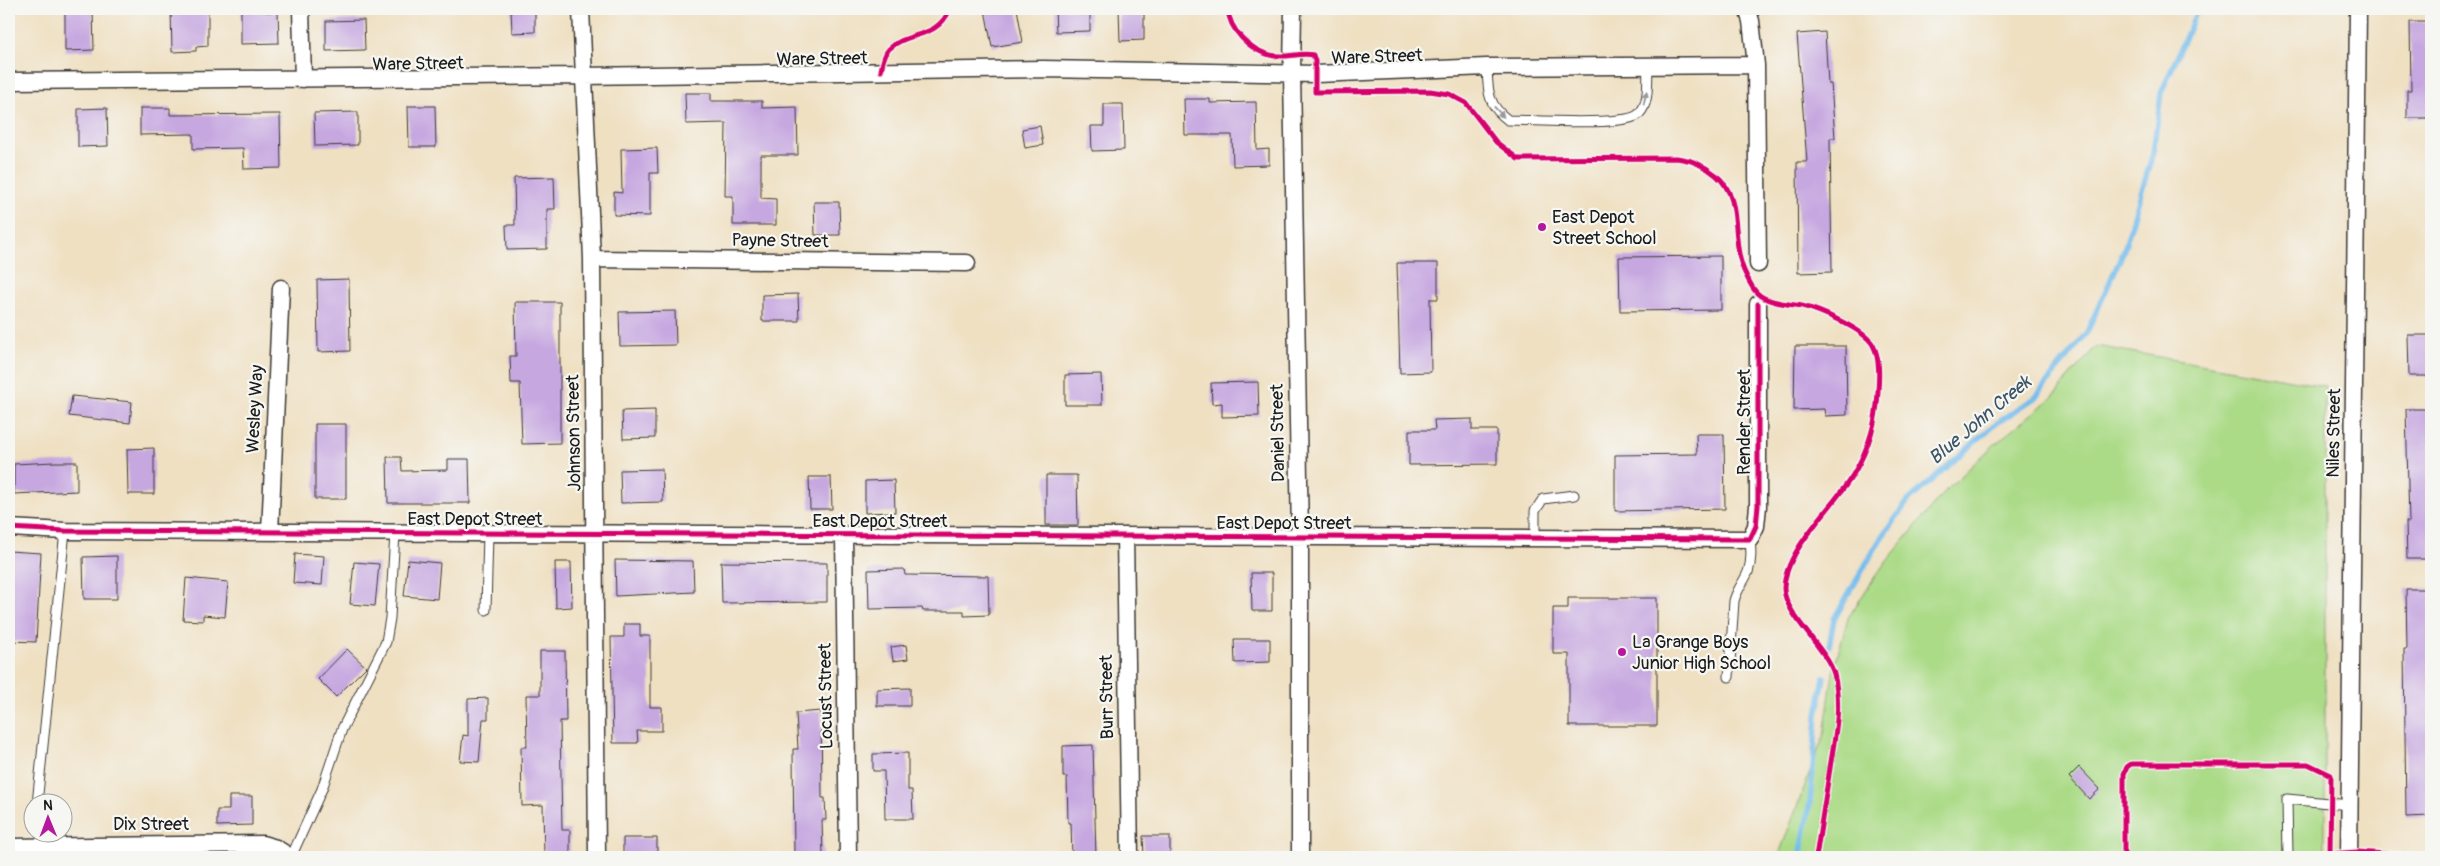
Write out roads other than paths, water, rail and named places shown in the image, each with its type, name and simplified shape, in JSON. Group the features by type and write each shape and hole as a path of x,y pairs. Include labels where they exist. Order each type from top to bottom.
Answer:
{"street":[{"path":"301,9 304,79"},
{"name":"Johnson Street","path":"581,9 592,259 596,534 597,857"},
{"name":"Daniel Street","path":"1293,9 1292,73 1300,537 1300,857"},
{"path":"1747,9 1751,21 1756,65 1758,264"},
{"name":"Niles Street","path":"2349,857 2358,9"},
{"name":"Ware Street","path":"9,81 583,76 1043,69 1292,73 1487,67 1756,65"},
{"name":"Payne Street","path":"592,259 967,263"},
{"name":"Wesley Way","path":"270,532 281,288"},
{"name":"Render Street","path":"1750,539 1756,526 1758,506 1758,304"},
{"name":"East Depot Street","path":"9,528 65,531 1750,539"},
{"name":"Locust Street","path":"844,535 848,857"},
{"name":"Burr Street","path":"1125,536 1130,857"},
{"name":"Dix Street","path":"9,847 85,851 262,844 276,848 290,857"}],"lane":[{"path":"1487,67 1489,96 1496,112 1508,120 1627,121 1639,114 1646,101 1648,66"},
{"path":"1535,538 1535,512 1543,499 1574,495"},
{"path":"38,794 65,531"},
{"path":"290,857 322,788 342,729 386,642 390,618 395,533"},
{"path":"486,610 488,533"},
{"path":"1729,678 1734,601 1737,589 1748,573 1751,559 1750,539"},
{"path":"2288,857 2287,799 2350,805"}],"waterway":[{"name":"Blue John Creek","path":"1829,646 1834,619 1880,540 1908,501 1994,425 2036,397 2087,332 2123,253 2153,153 2161,93 2198,9"},
{"name":"Blue John Creek","path":"1800,857 1810,803 1817,715 1824,677"}],"place":[{"name":"East Depot Street School","path":"1542,227"},
{"name":"La Grange Boys Junior High School","path":"1622,652"}]}
